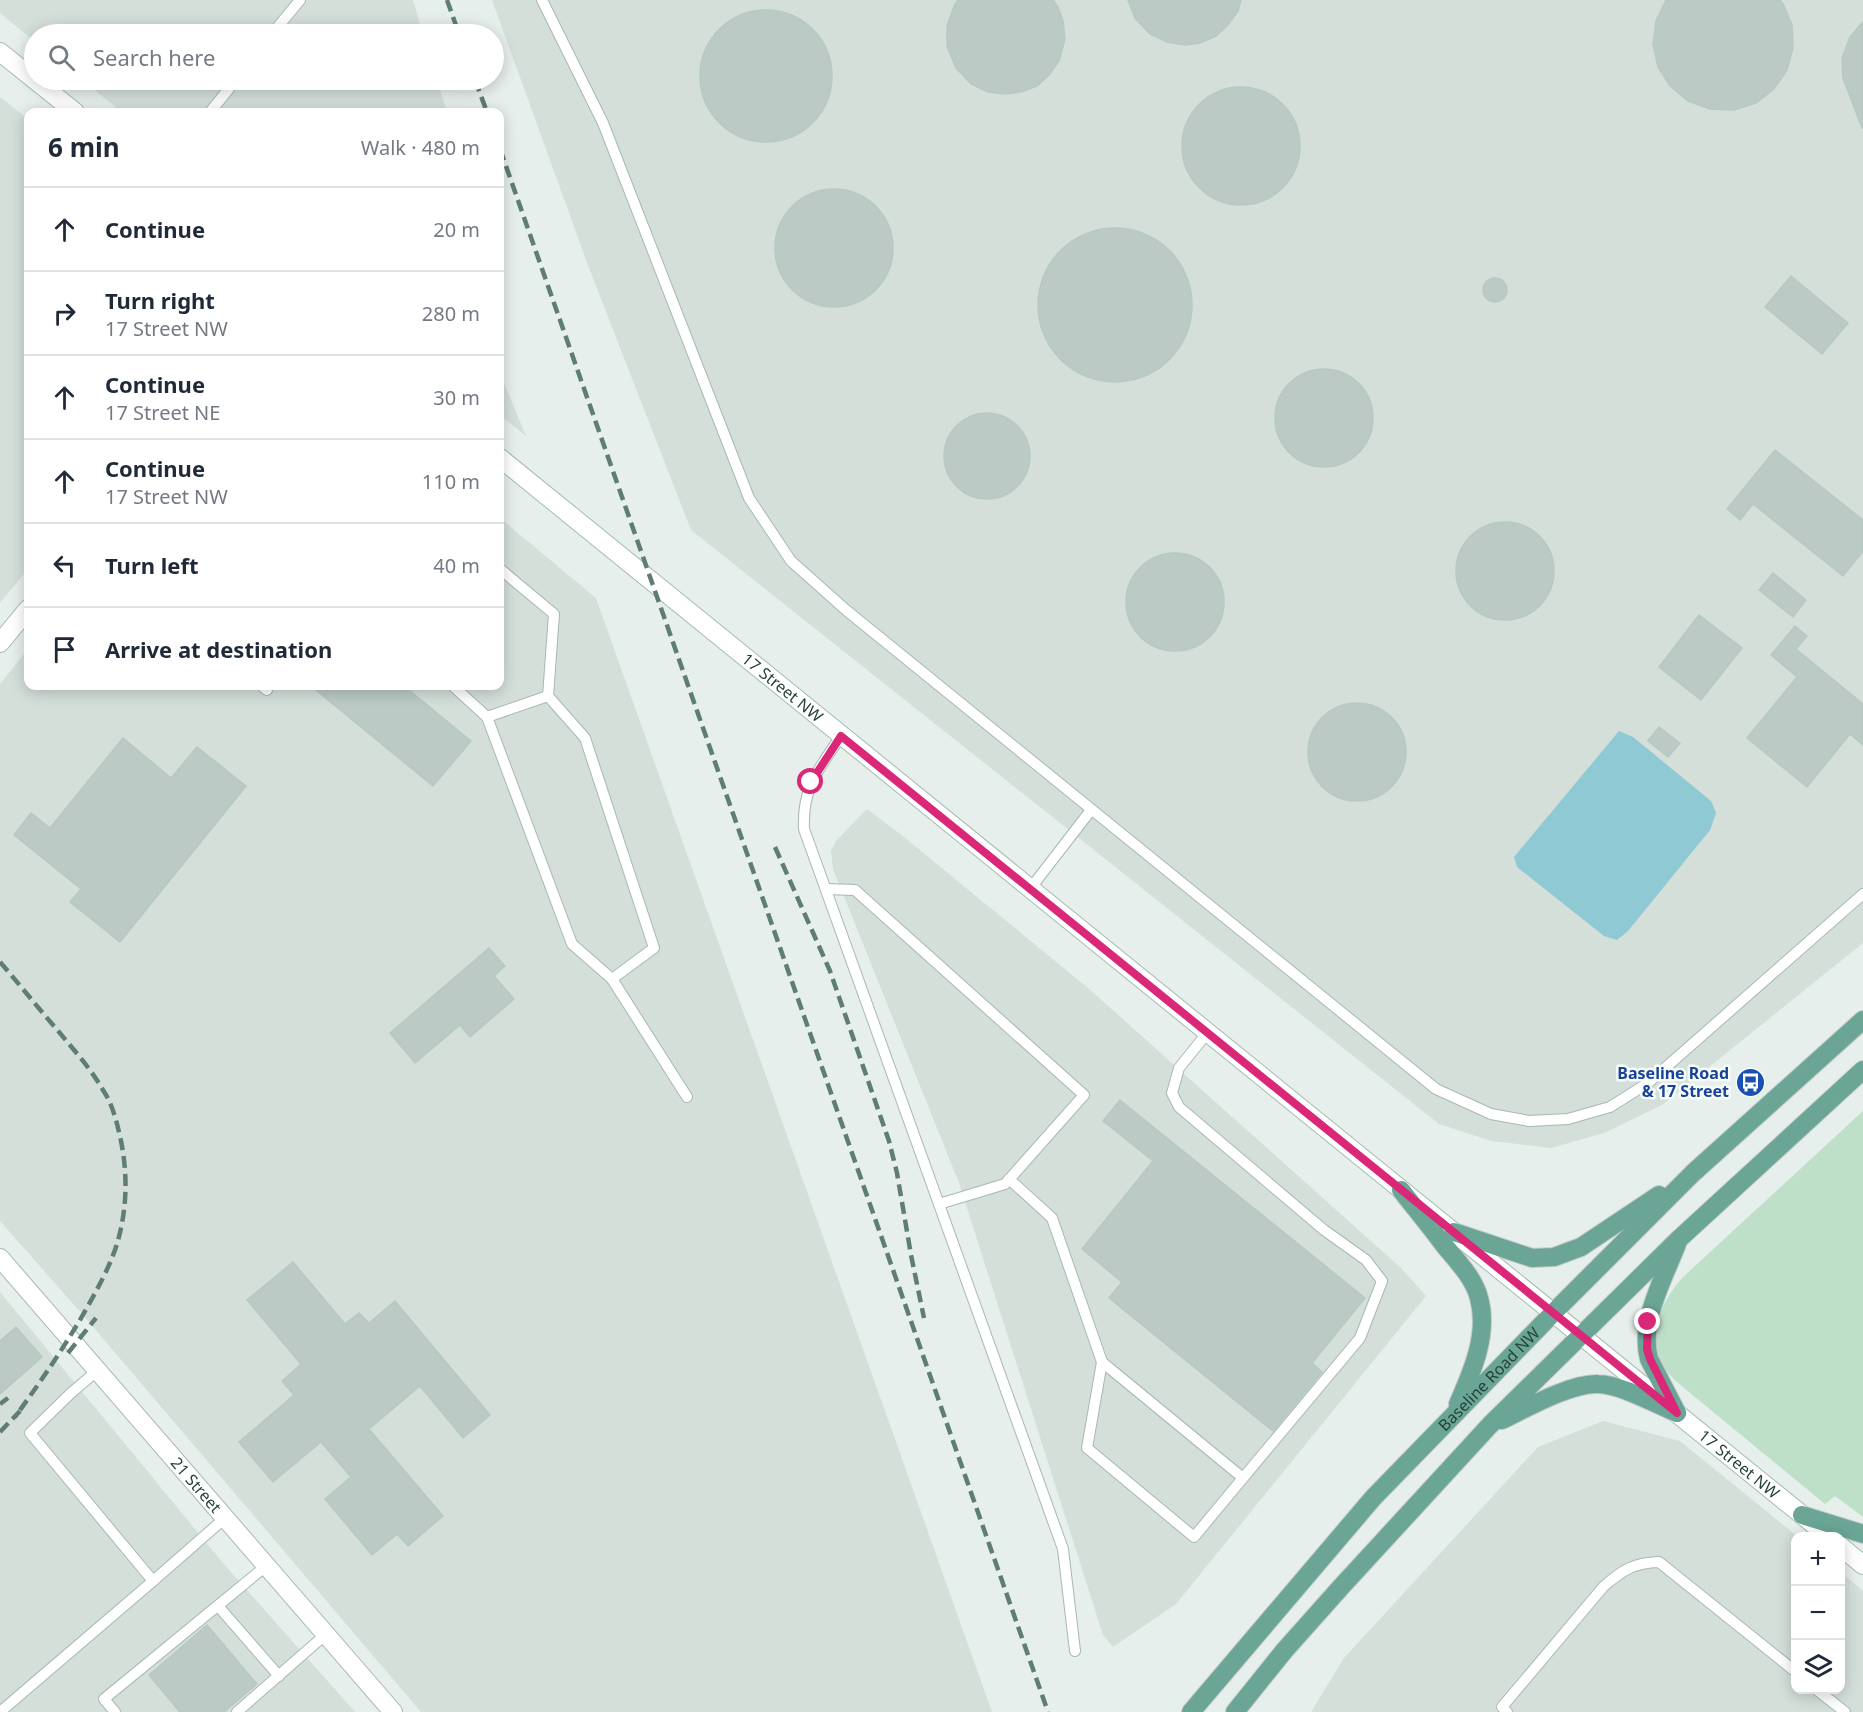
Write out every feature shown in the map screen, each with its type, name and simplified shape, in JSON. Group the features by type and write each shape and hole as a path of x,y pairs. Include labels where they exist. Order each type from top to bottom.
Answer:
{"main road":[{"path":"0,52 24,71"},
{"path":"48,90 70,108"},
{"name":"17 Street NW","path":"504,461 1823,1532"},
{"path":"0,643 24,614"},
{"name":"Baseline Road NW","path":"1191,1712 1373,1498 1693,1173 1863,1020"},
{"name":"Baseline Road NW","path":"1235,1712 1284,1651 1490,1425 1679,1239 1863,1070"},
{"path":"1823,1105 1863,1087"},
{"path":"1454,1232 1532,1258 1554,1257 1581,1247 1693,1173"},
{"path":"1401,1191 1468,1274 1479,1296 1482,1315 1480,1344 1454,1416"},
{"path":"1677,1413 1647,1349 1649,1316 1679,1239"},
{"name":"21 Street","path":"0,1258 393,1712"},
{"path":"1490,1425 1582,1385 1600,1384 1618,1389 1677,1413"},
{"path":"1802,1515 1863,1534"},
{"path":"1845,1550 1863,1565"}],"lane":[{"path":"280,24 300,0"},
{"path":"542,0 603,123 749,498 791,561 846,610 1436,1089 1491,1114 1529,1121 1568,1119 1610,1107 1648,1083 1863,894"},
{"path":"213,108 228,90"},
{"path":"504,572 554,614 548,696 585,738 654,948 612,979"},
{"path":"457,690 486,717 572,944 612,979 687,1097"},
{"path":"486,717 548,696"},
{"path":"841,736 811,782 803,811 804,829 1063,1549 1075,1651"},
{"path":"1030,889 1091,810"},
{"path":"826,889 855,890 1084,1095 1005,1184 939,1204"},
{"path":"1009,1179 1052,1218 1102,1362 1087,1448 1194,1537 1360,1338 1382,1281 1366,1260 1324,1230 1179,1107 1172,1093 1179,1068 1208,1032"},
{"path":"1102,1362 1243,1478"},
{"path":"98,1370 30,1432 153,1581"},
{"path":"0,1712 225,1518"},
{"path":"1507,1712 1502,1707 1604,1586 1623,1570 1642,1563 1659,1562 1791,1668"},
{"path":"115,1712 104,1699 266,1566"},
{"path":"218,1606 279,1676"},
{"path":"237,1712 325,1635"},
{"path":"1823,1694 1845,1712"}],"shaded area":[{"path":"0,0 413,0 420,24 24,24 24,33 0,13"},
{"path":"492,0 1863,0 1863,943 1662,1105 1604,1133 1551,1148 1491,1141 1439,1124 691,530 589,268 504,33 504,24 501,24"},
{"path":"94,90 440,90 446,108 117,108"},
{"path":"0,97 24,116 24,574 0,603"},
{"path":"504,383 526,436 504,418"},
{"path":"504,521 596,598 992,1712 421,1712 83,1315 0,1221 0,684 24,654 24,690 504,690"},
{"path":"867,809 1088,988 1400,1267 1426,1296 1176,1604 1113,1647 1103,1635 959,1183 833,869 831,851 836,841"},
{"path":"0,1292 223,1563 355,1712 0,1712"},
{"path":"1603,1421 1680,1441 1792,1532 1791,1694 1845,1694 1845,1575 1863,1591 1863,1712 1311,1712 1344,1658 1538,1447"}],"green space":[{"path":"1863,1111 1863,1517 1835,1496 1825,1504 1671,1376 1658,1356 1656,1332 1662,1309 1674,1287 1682,1278"}],"water":[{"path":"1619,731 1633,737 1711,801 1716,813 1710,830 1628,931 1617,940 1604,936 1517,867 1514,857"}],"building":[{"path":"958,0 1053,0 1063,21 1065,39 1059,61 1037,86 1021,92 1005,94 988,92 971,84 956,68 947,46 947,26"},
{"path":"1128,0 1241,0 1238,11 1216,36 1200,43 1185,45 1167,42 1150,34 1135,18"},
{"path":"1666,0 1780,0 1792,25 1793,48 1787,70 1774,89 1756,103 1734,110 1710,109 1688,101 1670,86 1658,67 1653,44 1656,21"},
{"path":"766,10 791,15 813,29 827,51 832,76 827,101 813,123 791,137 766,142 741,137 719,123 705,101 700,76 705,51 719,29 741,15"},
{"path":"1863,22 1862,128 1843,78 1842,58 1850,37"},
{"path":"1241,87 1264,92 1283,104 1295,123 1300,146 1295,169 1283,188 1264,200 1241,205 1218,200 1199,188 1187,169 1182,146 1187,123 1199,104 1218,92"},
{"path":"834,189 857,194 876,206 888,225 893,248 888,271 876,290 857,302 834,307 811,302 792,290 780,271 775,248 780,225 792,206 811,194"},
{"path":"1115,228 1130,229 1145,234 1170,250 1186,275 1191,290 1191,320 1186,335 1170,360 1145,376 1130,381 1115,382 1100,381 1085,376 1060,360 1044,335 1039,320 1038,305 1039,290 1044,275 1060,250 1085,234 1100,229"},
{"path":"1791,276 1848,323 1822,354 1765,307"},
{"path":"1495,278 1504,281 1507,290 1504,299 1495,302 1486,299 1483,290 1486,281"},
{"path":"1324,369 1343,372 1359,383 1370,399 1373,418 1370,437 1359,453 1343,464 1324,467 1305,464 1289,453 1278,437 1275,418 1278,399 1289,383 1305,372"},
{"path":"987,413 1004,416 1018,425 1027,439 1030,456 1027,473 1018,487 1004,496 987,499 970,496 956,487 947,473 944,456 947,439 956,425 970,416"},
{"path":"1775,450 1863,520 1863,551 1843,576 1753,504 1740,520 1727,509"},
{"path":"1505,522 1524,525 1540,536 1551,552 1554,571 1551,590 1540,606 1524,617 1505,620 1486,617 1470,606 1459,590 1456,571 1459,552 1470,536 1486,525"},
{"path":"1175,553 1194,556 1210,567 1221,583 1224,602 1221,621 1210,637 1194,648 1175,651 1156,648 1140,637 1129,621 1126,602 1129,583 1140,567 1156,556"},
{"path":"1773,573 1806,600 1793,617 1759,590"},
{"path":"1699,615 1742,648 1701,700 1659,667"},
{"path":"1795,626 1807,636 1796,649 1863,704 1863,745 1850,734 1807,787 1747,738 1797,677 1771,655"},
{"path":"316,690 409,690 471,741 433,786"},
{"path":"1357,703 1376,706 1392,717 1403,733 1406,752 1403,771 1392,787 1376,798 1357,801 1338,798 1322,787 1311,771 1308,752 1311,733 1322,717 1338,706"},
{"path":"1659,727 1680,743 1668,757 1648,741"},
{"path":"123,738 171,778 197,747 246,786 120,942 70,902 81,889 14,835 31,813 50,828"},
{"path":"489,948 505,966 494,976 514,999 470,1037 460,1025 415,1063 390,1033"},
{"path":"1120,1100 1365,1298 1312,1363 1322,1372 1273,1431 1109,1298 1122,1282 1082,1249 1153,1161 1103,1121"},
{"path":"293,1262 345,1324 359,1313 369,1323 395,1301 490,1415 463,1438 420,1386 369,1429 443,1516 408,1546 397,1534 372,1555 325,1499 351,1477 321,1442 273,1482 239,1442 294,1395 282,1381 301,1364 247,1300"},
{"path":"16,1327 42,1357 0,1394 0,1341"},
{"path":"207,1625 257,1684 224,1712 180,1712 149,1675"}],"railway":[{"path":"447,0 455,24"},
{"path":"479,90 486,108"},
{"path":"504,160 1048,1712"},
{"path":"775,847 830,971 889,1141 924,1318"},
{"path":"0,962 82,1060 106,1096 119,1134 125,1180 125,1206 108,1268 71,1335 15,1417"},
{"path":"68,1353 96,1318"},
{"path":"0,1404 8,1398"},
{"path":"0,1432 20,1411"}],"place":[{"name":"Baseline Road & 17 Street","path":"1750,1082"}],"route":[{"path":"811,782 841,736 1677,1413 1650,1359 1647,1349 1648,1322"}]}
